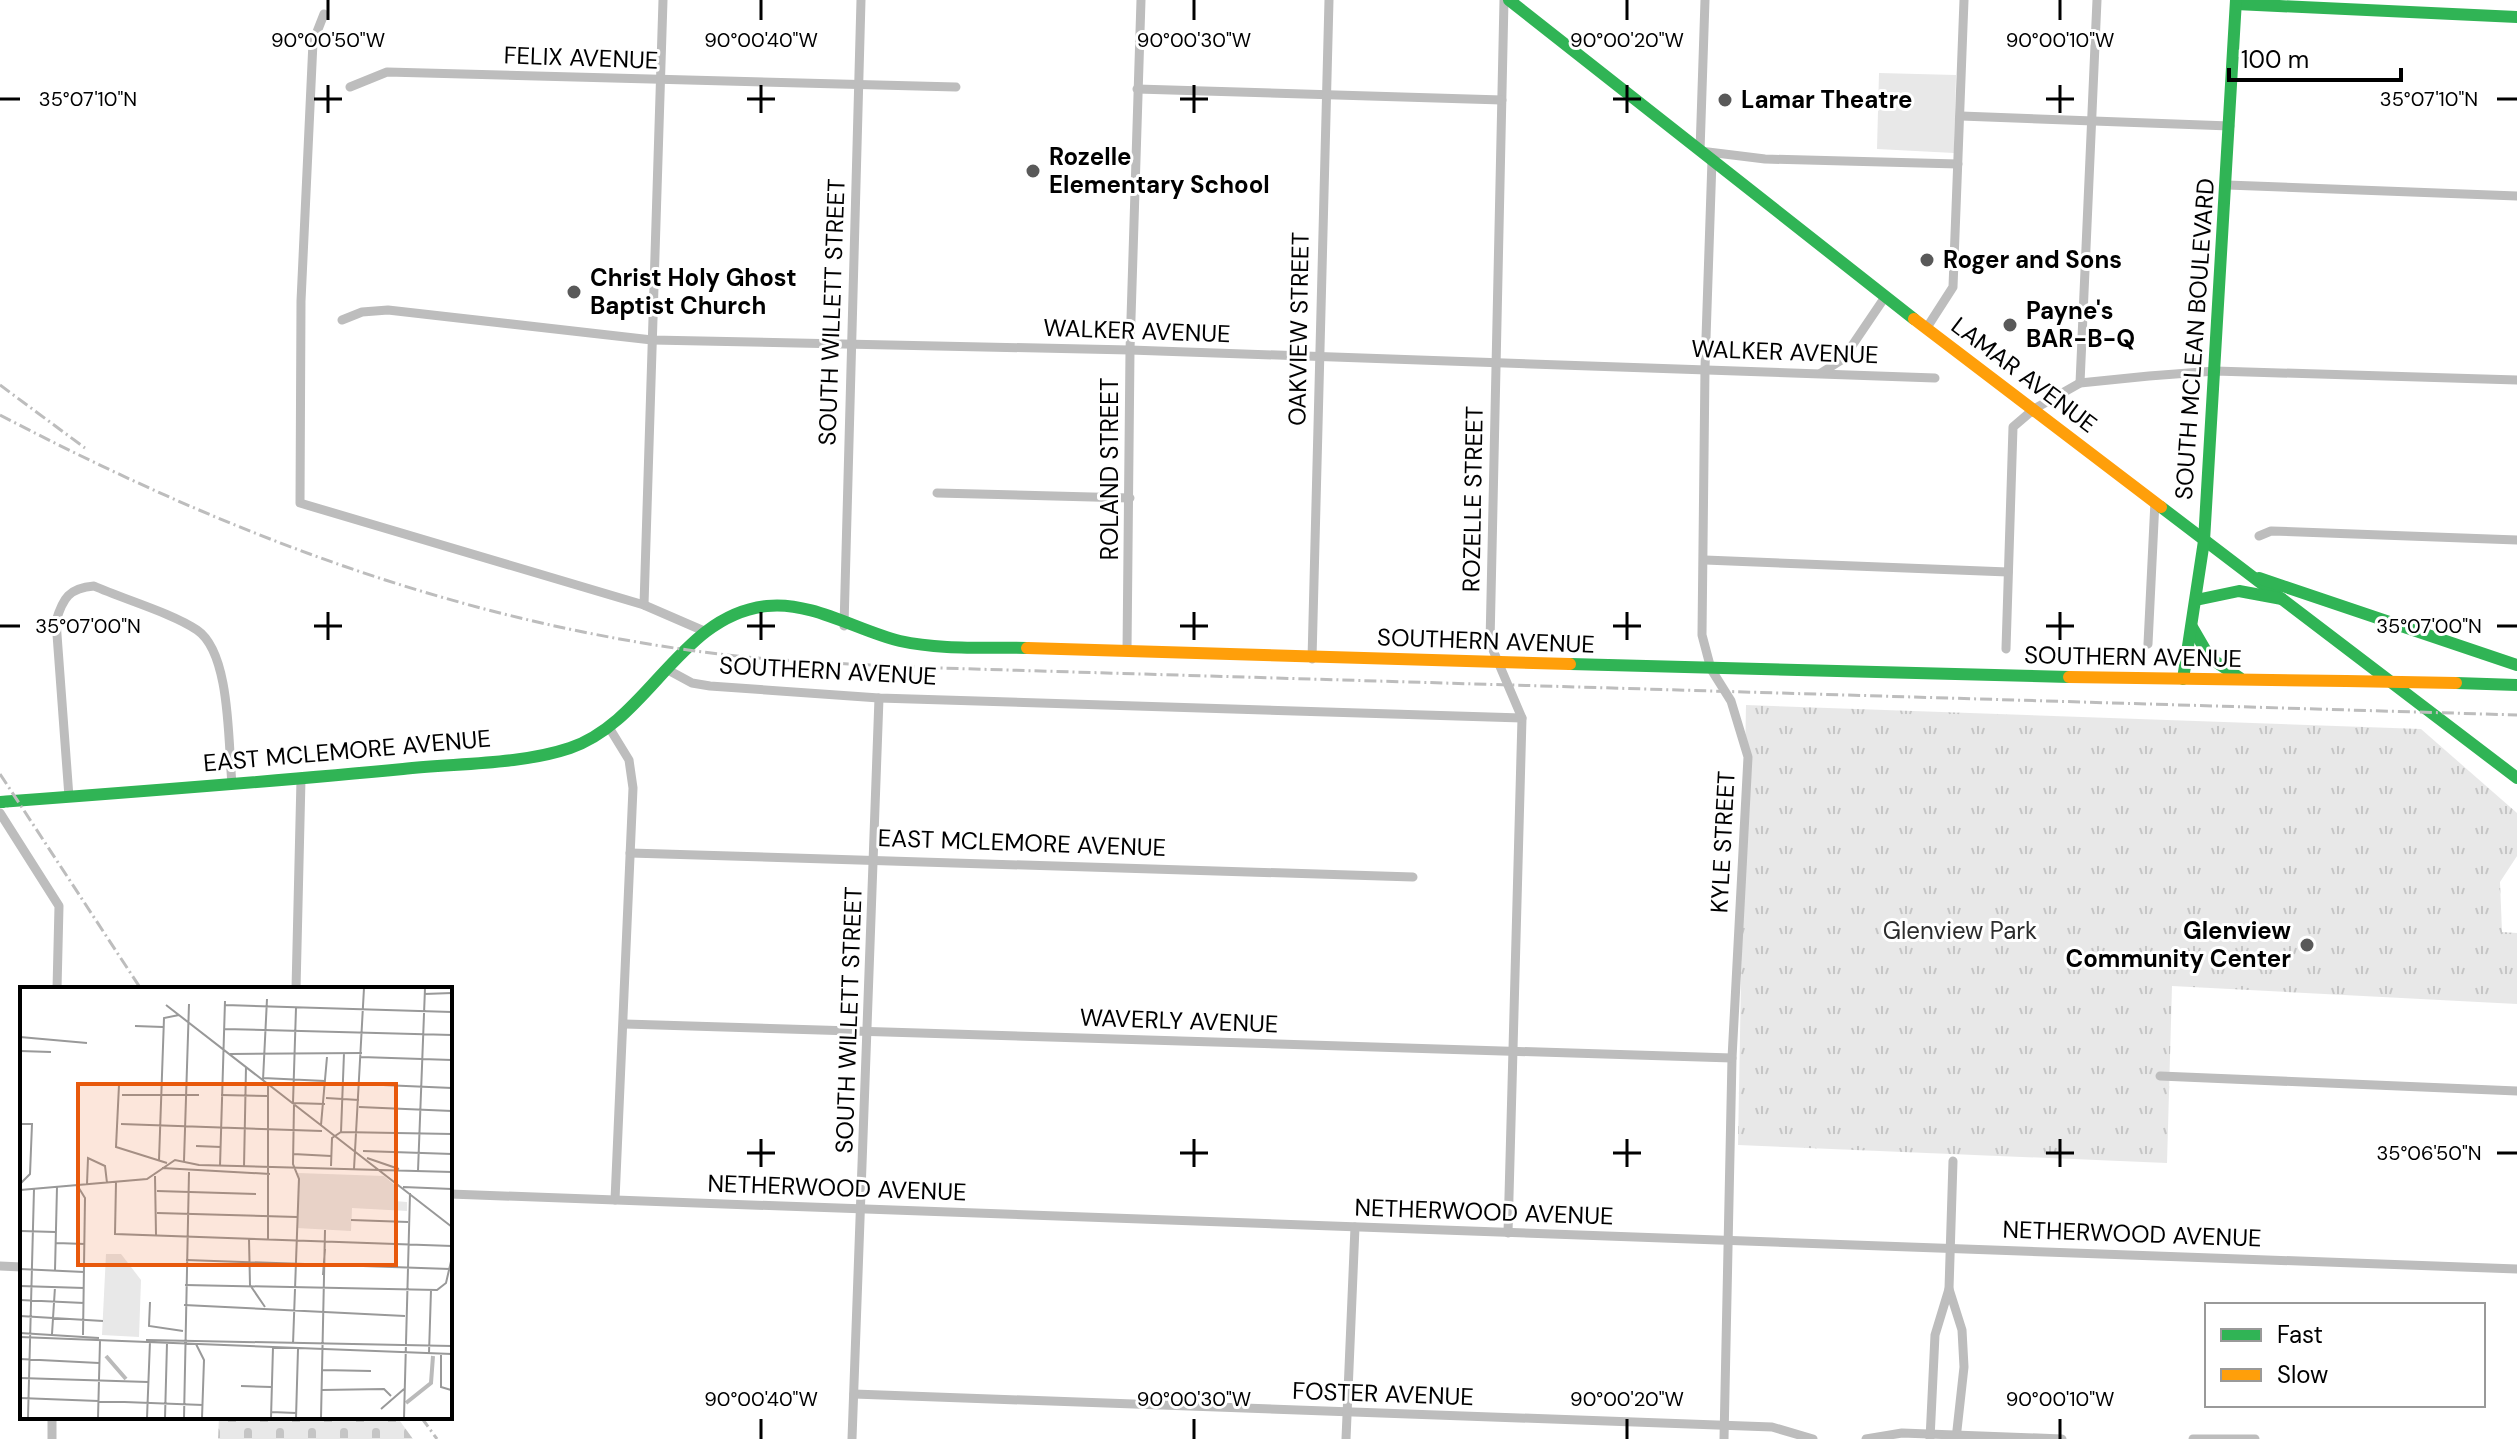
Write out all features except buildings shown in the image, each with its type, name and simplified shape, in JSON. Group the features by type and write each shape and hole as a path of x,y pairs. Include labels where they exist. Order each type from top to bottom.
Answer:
{"main road":[{"name":"LAMAR AVENUE","path":"1506,0 1926,329 2204,541 2290,601 2517,778"},
{"path":"2236,2 2517,17"},
{"name":"SOUTH MCLEAN BOULEVARD","path":"2183,679 2204,541 2236,2"},
{"path":"2259,578 2517,665"},
{"path":"2196,600 2225,590 2244,589 2290,601"},
{"name":"SOUTHERN AVENUE","path":"668,670 704,631 735,614 767,606 797,607 844,626 904,642 1312,659 2030,678 2517,685"},
{"path":"2191,625 2199,647 2214,665 2243,680"},
{"name":"EAST MCLEMORE AVENUE","path":"0,802 301,779 549,754 582,744 610,729 668,670"}],"street":[{"path":"644,605 663,0"},
{"name":"SOUTH WILLETT STREET","path":"844,626 861,0"},
{"name":"ROLAND STREET","path":"1127,651 1130,350 1141,0"},
{"name":"OAKVIEW STREET","path":"1312,659 1329,0"},
{"name":"ROZELLE STREET","path":"1506,0 1490,643 1522,718 1508,1233"},
{"path":"1705,0 1700,151 1765,159 1958,164"},
{"path":"1926,329 1953,287 1964,0"},
{"path":"2080,383 2097,0"},
{"name":"SOUTHERN AVENUE","path":"324,14 313,42 312,57 301,301 300,503 644,605 704,631"},
{"name":"FELIX AVENUE","path":"350,87 387,72 956,87"},
{"path":"1137,89 1502,100"},
{"path":"1961,116 2092,118 2230,126"},
{"name":"KYLE STREET","path":"1712,160 1705,368 1702,635 1711,669 1731,701 1748,757 1732,1058 1724,1439"},
{"path":"2227,185 2517,196"},
{"path":"1821,373 1843,359 1885,297"},
{"name":"WALKER AVENUE","path":"342,320 362,312 388,310 652,340 1130,350 1935,378"},
{"path":"2006,649 2013,427 2034,409 2080,383 2215,371 2517,380"},
{"path":"937,493 1130,498"},
{"name":"SOUTH MCLEAN BOULEVARD","path":"2148,644 2155,501"},
{"path":"2259,536 2271,531 2517,540"},
{"path":"1705,560 2008,572"},
{"path":"69,797 56,621 63,598 78,587 94,586 197,630 215,649 221,672 232,784"},
{"name":"SOUTHERN AVENUE","path":"668,670 692,683 710,686 879,698 1522,718"},
{"name":"SOUTH WILLETT STREET","path":"852,1439 879,698"},
{"path":"610,729 629,760 633,788 615,1200"},
{"path":"296,987 301,779"},
{"path":"0,813 59,906 57,987"},
{"name":"EAST MCLEMORE AVENUE","path":"630,853 1413,877"},
{"name":"WAVERLY AVENUE","path":"625,1024 1732,1058"},
{"path":"2160,1076 2517,1091"},
{"path":"1930,1437 1935,1335 1949,1289 1953,1161"},
{"name":"NETHERWOOD AVENUE","path":"452,1194 2517,1269"},
{"path":"1346,1439 1355,1227"},
{"path":"0,1266 20,1267"},
{"path":"1949,1289 1962,1330 1964,1367 1956,1437"},
{"name":"FOSTER AVENUE","path":"854,1394 1772,1427 1813,1439"},
{"path":"1866,1439 1902,1433 1930,1437 2062,1439"},
{"path":"2193,1439 2255,1439"}],"green space":[{"path":"1879,73 1956,75 1954,153 1877,149"},
{"name":"Glenview Park","path":"1746,705 2421,729 2517,813 2517,856 2500,882 2502,932 2517,933 2517,1004 2172,986 2167,1163 1738,1145"},
{"path":"219,1419 398,1419 413,1439 218,1439"}],"railway":[{"path":"0,385 85,448"},
{"path":"0,415 83,457 249,531 419,591 596,635 719,654 940,668 2517,715"},
{"path":"0,774 140,987"},
{"path":"422,1419 437,1439"}],"traffic: fast":[{"path":"1509,0 1914,319"},
{"path":"2183,679 2204,541 2236,0"},
{"path":"2236,4 2517,17"},
{"path":"2161,507 2517,778"},
{"path":"2259,578 2517,665"},
{"path":"2196,600 2239,591 2282,599"},
{"path":"0,802 488,763 550,754 598,735 622,716 687,648 711,628 737,614 767,606 818,612 915,644 1027,648"},
{"path":"2192,627 2210,658 2240,678"},
{"path":"1570,664 2069,677"},
{"path":"2456,683 2517,685"}],"traffic: slow":[{"path":"1914,319 2161,507"},
{"path":"1027,648 1570,664"},
{"path":"2069,677 2346,681"},
{"path":"2346,681 2456,683"}],"place":[{"name":"Lamar Theatre","path":"1725,100"},
{"name":"Rozelle Elementary School","path":"1033,171"},
{"name":"Roger and Sons","path":"1927,260"},
{"name":"Christ Holy Ghost Baptist Church","path":"574,292"},
{"name":"Payne's BAR-B-Q","path":"2010,325"},
{"name":"Glenview Community Center","path":"2307,945"}]}
